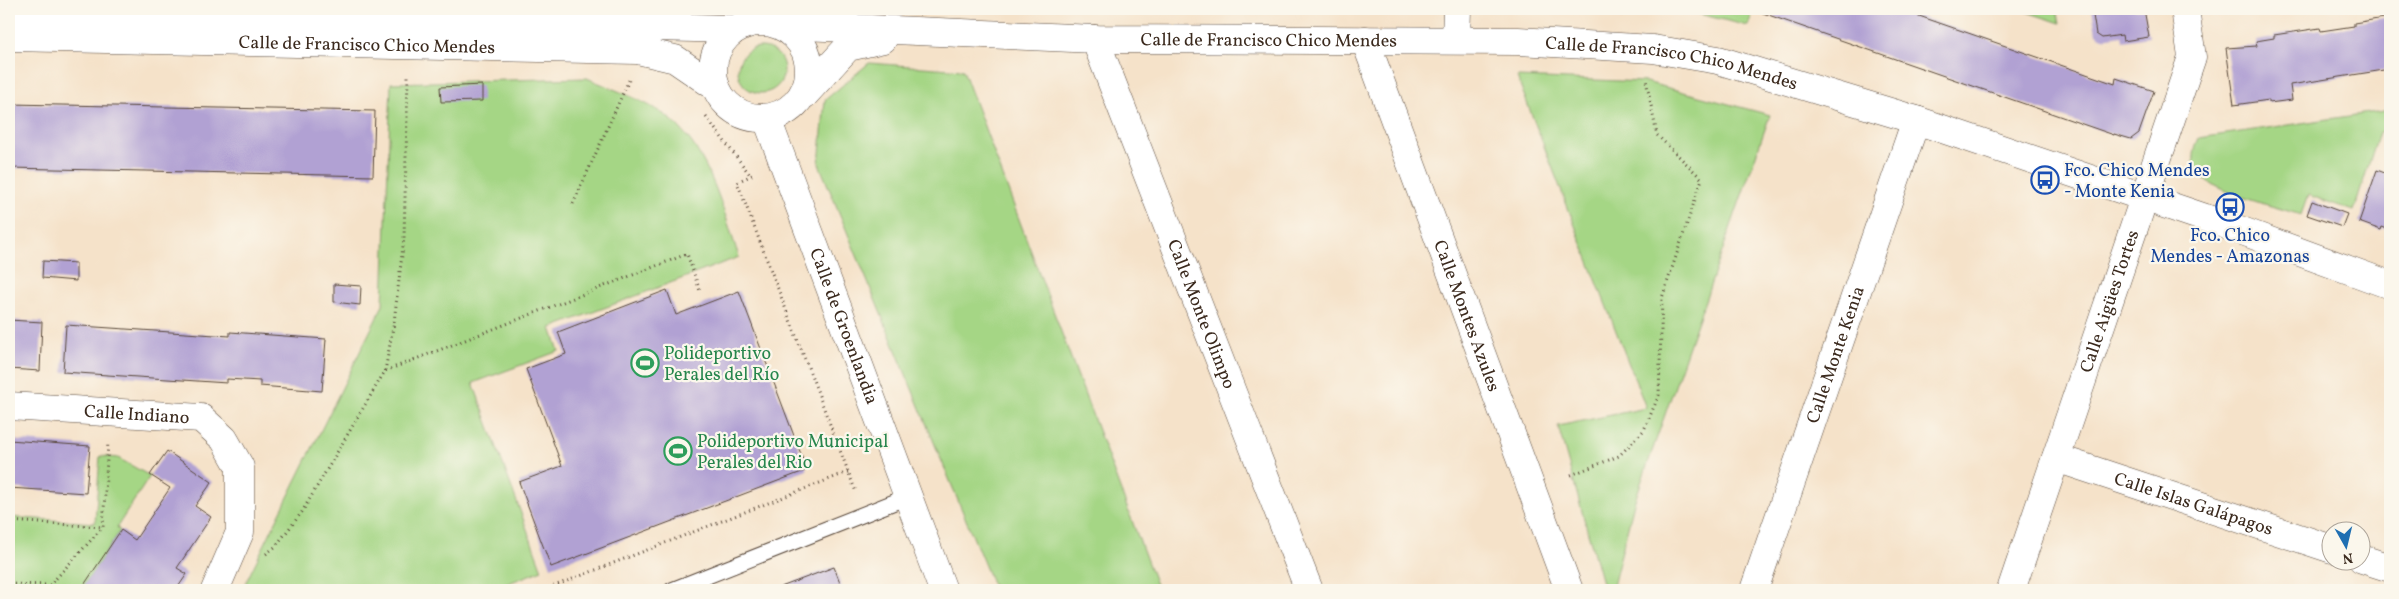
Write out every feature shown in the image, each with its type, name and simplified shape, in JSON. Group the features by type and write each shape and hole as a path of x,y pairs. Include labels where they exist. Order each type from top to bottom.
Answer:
{"street":[{"path":"1456,40 1457,9"},
{"name":"Calle Aigües Tortes","path":"2011,590 2192,57 2188,9"},
{"name":"Calle de Francisco Chico Mendes","path":"9,11 380,14 739,21"},
{"name":"Calle de Francisco Chico Mendes","path":"780,25 918,20 1095,39 1518,41 1653,49 1718,60 1916,120 2145,197 2390,285"},
{"name":"Calle de Francisco Chico Mendes","path":"802,97 848,47 918,20"},
{"path":"739,21 766,22 780,25 802,43 808,56 810,70 808,84 802,97 786,112 767,119 751,118 736,112 723,101 716,87 712,71 715,55 723,41 739,21"},
{"name":"Calle de Francisco Chico Mendes","path":"9,37 637,50 675,59 716,87"},
{"name":"Calle Monte Olimpo","path":"1095,39 1309,590"},
{"name":"Calle Montes Azules","path":"1366,40 1569,590"},
{"name":"Calle de Groenlandia","path":"767,119 906,497 943,590"},
{"name":"Calle Monte Kenia","path":"1754,590 1916,120"},
{"name":"Calle Indiano","path":"9,406 201,418 224,439 240,467 240,532 215,590"},
{"name":"Calle Islas Galápagos","path":"2056,458 2322,546"},
{"path":"2372,562 2390,568"}],"lane":[{"path":"672,590 906,497"}],"path":[{"path":"1621,14 1629,9"},
{"path":"573,204 634,70 637,50"},
{"path":"264,555 275,547 302,512 385,371 394,322 404,238 408,73"},
{"path":"1571,475 1619,456 1644,430 1659,395 1662,298 1702,179 1657,135 1646,82"},
{"path":"704,116 711,122 751,176"},
{"path":"782,160 737,182 864,514"},
{"path":"385,371 687,254 700,291"},
{"path":"47,590 103,527 109,412"},
{"path":"544,590 848,472"},
{"path":"9,521 103,527"},
{"path":"9,584 50,585"}],"green space":[{"path":"1664,9 1754,9 1748,26 1687,11"},
{"path":"2018,9 2057,9 2060,23"},
{"path":"761,47 774,51 780,57 784,70 780,83 774,89 761,93 748,89 742,83 738,70 742,57 748,51"},
{"path":"869,63 963,70 1158,590 995,590 819,164 825,100"},
{"path":"1517,77 1646,82 1770,115 1634,503 1612,590 1604,590 1558,426 1646,408"},
{"path":"587,78 659,111 678,126 690,140 700,155 716,188 739,257 551,328 559,351 473,383 542,570 491,590 242,590 383,305 391,83"},
{"path":"2390,110 2390,136 2379,132 2354,211 2308,195 2301,215 2219,188 2200,175 2195,166 2194,152 2199,138"},
{"path":"100,456 118,458 150,476 117,527 120,531 81,590 9,590 9,517 95,523"}],"building":[{"path":"1757,9 1899,9 2115,84 2116,78 2154,91 2139,133 2131,139 2114,135 1757,11"},
{"path":"2092,9 2144,9 2149,37 2123,41 2122,35 2102,38 2096,34"},
{"path":"2390,17 2390,69 2290,85 2292,100 2269,103 2269,100 2234,105 2226,48 2257,46 2256,41 2274,38 2274,35 2320,28 2321,31 2354,26 2354,23"},
{"path":"482,85 482,101 441,102 440,87"},
{"path":"9,104 375,111 373,176 9,168"},
{"path":"2377,170 2390,175 2390,230 2382,227 2381,230 2359,222"},
{"path":"2312,201 2347,214 2342,227 2307,215"},
{"path":"43,261 76,263 76,281 42,278"},
{"path":"334,284 361,286 360,305 334,302"},
{"path":"667,290 676,315 739,291 807,470 551,567 519,482 562,466 526,369 566,354 558,332"},
{"path":"9,320 42,322 40,371 9,369"},
{"path":"66,325 230,336 230,332 326,339 322,391 260,386 260,381 227,379 227,383 63,372"},
{"path":"9,440 90,446 86,493 9,488"},
{"path":"167,451 212,482 195,506 211,517 177,568 187,574 176,590 92,590 84,585 121,530 135,540 170,488 150,475"},
{"path":"834,567 843,590 773,590"}],"place":[{"name":"Fco. Chico Mendes - Monte Kenia","path":"2045,180"},
{"name":"Fco. Chico Mendes - Amazonas","path":"2230,207"},
{"name":"Polideportivo Perales del Río","path":"645,363"},
{"name":"Polideportivo Municipal Perales del Rio","path":"678,451"}]}
